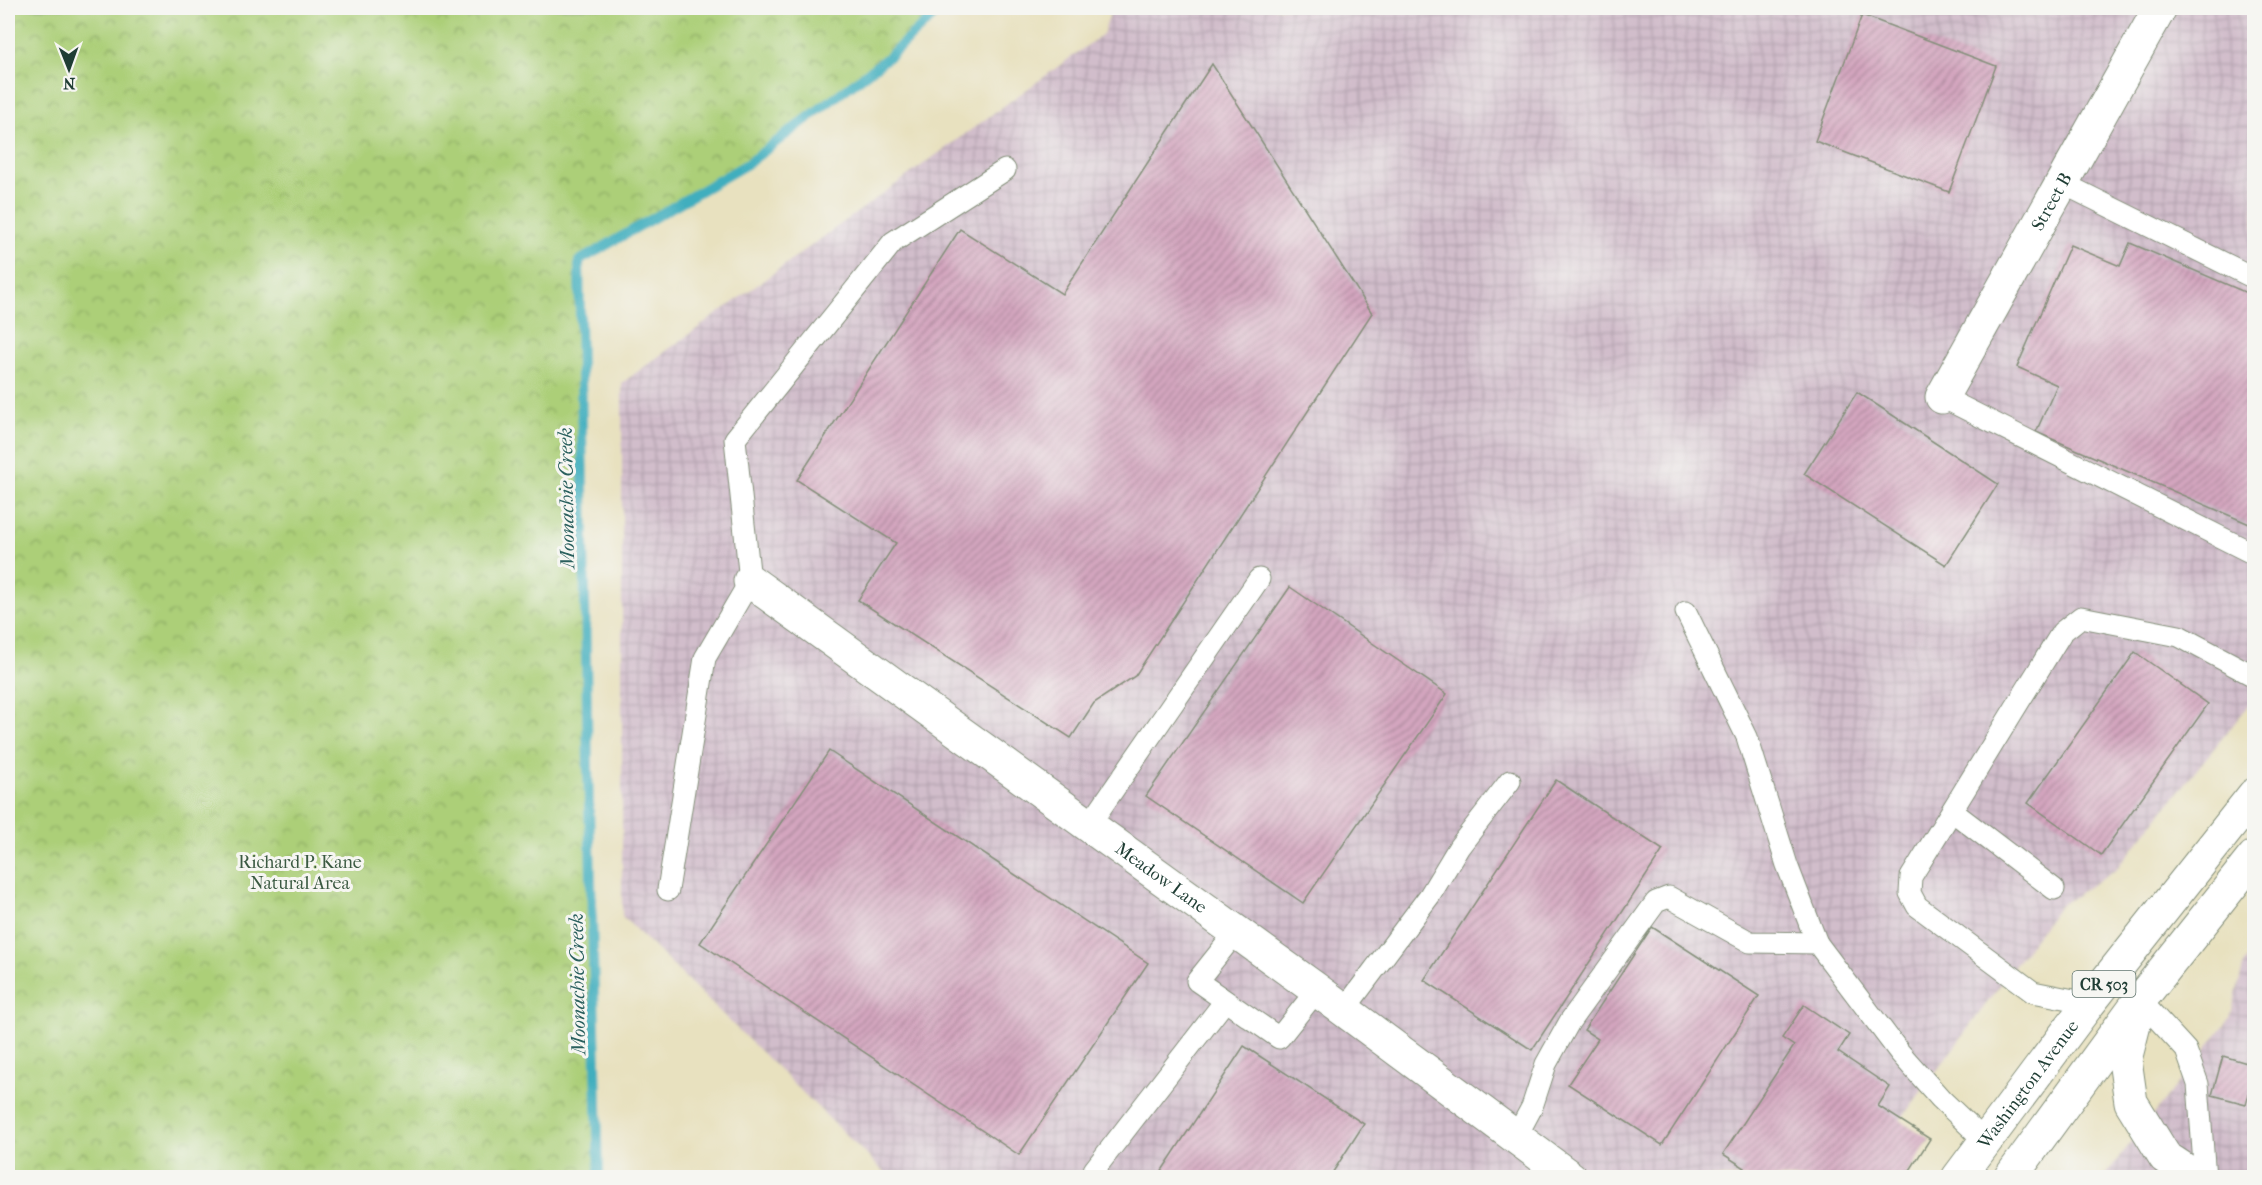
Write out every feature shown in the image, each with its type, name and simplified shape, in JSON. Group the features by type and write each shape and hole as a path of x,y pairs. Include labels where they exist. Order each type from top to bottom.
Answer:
{"street":[{"name":"Street B","path":"1942,397 2160,8"},
{"name":"Meadow Lane","path":"750,580 1317,990 1571,1178"},
{"name":"Washington Avenue","path":"1958,1178 2089,1004 2254,795"},
{"name":"CR 503","path":"2010,1178 2140,1000 2254,857"},
{"path":"2140,1000 2125,1060 2131,1102 2165,1157 2197,1178"}],"lane":[{"path":"668,891 705,658 750,580 735,439 893,242 1005,170"},
{"path":"2062,183 2254,276"},
{"path":"1942,397 2254,554"},
{"path":"1089,825 1259,579"},
{"path":"1686,612 1747,737 1787,865 1817,943 1900,1053 1941,1099 1985,1141"},
{"path":"2089,1004 2033,992 1917,906 1910,892 1911,878 2062,632 2081,617 2179,636 2254,676"},
{"path":"1344,1010 1430,895 1459,847 1510,781"},
{"path":"1953,811 2054,890"},
{"path":"1516,1137 1533,1107 1546,1064 1570,1021 1656,902 1669,897 1750,942 1817,943"},
{"path":"1236,932 1197,981 1279,1038 1317,990"},
{"path":"2140,1000 2186,1050 2198,1084 2205,1178"},
{"path":"1094,1170 1226,1001"}],"shaded area":[{"path":"1112,8 2254,8 2254,699 2116,869 2058,907 1858,1177 889,1177 622,916 622,383 1103,34"},
{"path":"2254,950 2254,1177 2103,1178 2230,1018 2244,963"}],"green space":[{"name":"Richard P. Kane Natural Area","path":"8,8 942,8 887,58 747,164 579,261 599,1177 8,1177"}],"building":[{"path":"1862,15 1996,66 1949,192 1815,141"},
{"path":"1212,64 1372,313 1135,676 1094,703 1071,738 858,600 896,543 797,480 960,229 1062,294"},
{"path":"2130,243 2254,296 2254,526 2036,432 2057,385 2017,367 2070,245 2120,266"},
{"path":"1857,392 1998,484 1946,565 1804,474"},
{"path":"1290,587 1447,694 1303,903 1146,796"},
{"path":"2135,652 2208,704 2101,855 2028,803"},
{"path":"829,751 1148,963 1019,1155 700,943"},
{"path":"1556,780 1663,850 1532,1050 1424,980"},
{"path":"1652,927 1759,996 1662,1145 1568,1084 1598,1039 1584,1030"},
{"path":"1804,1005 1849,1035 1838,1052 1890,1087 1878,1106 1930,1139 1905,1178 1738,1178 1745,1168 1723,1154 1794,1046 1782,1038"},
{"path":"1244,1046 1364,1124 1329,1178 1157,1178"},
{"path":"2223,1056 2254,1065 2254,1078 2246,1104 2212,1095"}],"waterway":[{"name":"Moonachie Creek","path":"599,1178 588,768 579,261 747,164 887,58 942,8"}]}
